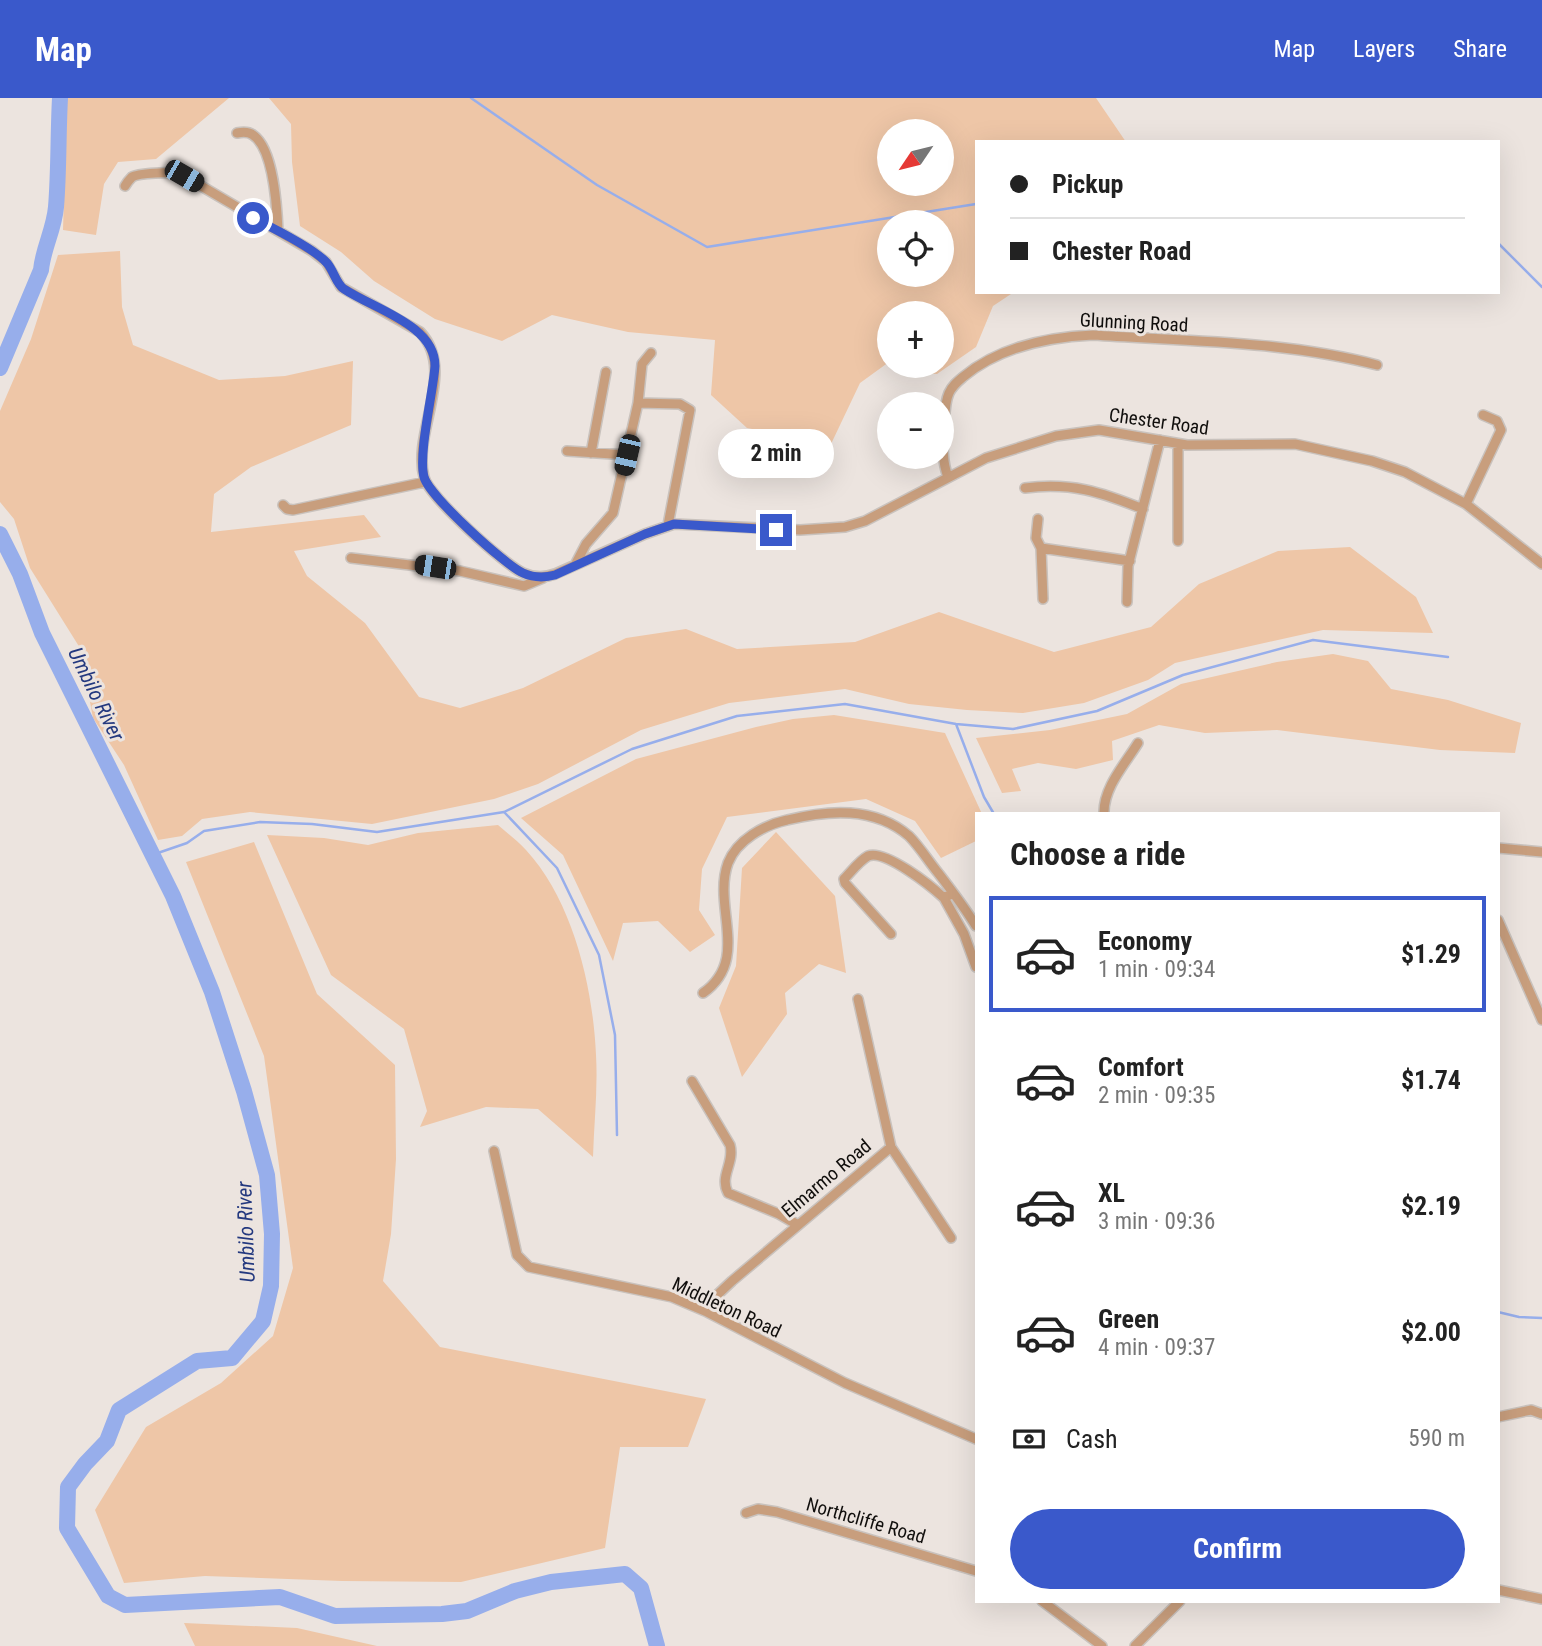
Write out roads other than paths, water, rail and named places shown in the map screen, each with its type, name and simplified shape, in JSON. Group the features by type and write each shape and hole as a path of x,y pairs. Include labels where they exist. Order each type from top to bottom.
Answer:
{"street":[{"path":"237,133 254,135 269,164 274,181 278,231"},
{"path":"125,186 138,175 175,172 326,262 341,287 420,332 433,350 435,373 422,461 425,482 436,496 507,563 528,575 543,578"},
{"name":"Glunning Road","path":"948,477 943,458 949,391 985,361 1010,350 1071,336 1093,335 1286,348 1351,358 1377,365"},
{"path":"575,565 586,544 613,513 638,403 642,364 651,353"},
{"path":"591,453 606,372"},
{"path":"638,403 680,404 690,410 668,526"},
{"path":"1466,504 1501,430 1497,421 1482,415"},
{"name":"Chester Road","path":"351,558 460,571 524,586 668,526 688,523 800,530 845,527 865,521 986,458 1074,432 1107,431 1210,447 1277,444 1322,449 1372,461 1405,472 1466,504 1542,564"},
{"path":"1127,602 1130,561 1160,440"},
{"path":"1178,444 1178,541"},
{"path":"566,451 627,455"},
{"path":"283,505 293,510 425,482"},
{"path":"1025,488 1069,485 1104,493 1143,509"},
{"path":"1038,519 1036,538 1041,548 1043,599"},
{"path":"1041,548 1130,561"},
{"path":"1104,812 1109,790 1138,743"},
{"path":"703,993 718,981 728,952 724,887 728,863 751,836 783,821 832,811 846,811 874,818 911,838 975,925"},
{"path":"1500,848 1542,852"},
{"path":"891,934 844,880 866,857 876,855 888,858 943,898 964,934 975,964"},
{"path":"943,898 953,893"},
{"path":"1500,925 1542,1020"},
{"name":"Elmarmo Road","path":"705,1311 732,1280 891,1147 858,999"},
{"path":"692,1081 730,1145 732,1158 723,1180 728,1193 779,1214 798,1225"},
{"path":"891,1147 951,1238"},
{"name":"Middleton Road","path":"494,1151 515,1247 525,1265 667,1296 705,1311 845,1383 975,1439"},
{"path":"1500,1416 1519,1410 1542,1414"},
{"name":"Northcliffe Road","path":"746,1513 758,1509 776,1512 975,1571"},
{"path":"1500,1590 1542,1599"},
{"path":"1045,1603 1102,1646"},
{"path":"1135,1646 1178,1603"}],"waterway":[{"name":"Umbilo River","path":"0,368 41,270 53,223 57,193 60,98"},
{"path":"471,98 597,185 707,247 975,204"},
{"path":"1500,245 1542,287"},
{"name":"Umbilo River","path":"0,534 20,574 42,633 173,896 212,992 244,1091 267,1175 272,1234 271,1286 263,1321 232,1358 197,1361 119,1410 107,1441 68,1487 67,1528 108,1596 125,1605 280,1597 335,1616 442,1614 467,1611 515,1591 551,1582 625,1574 641,1588 657,1646"},
{"path":"152,855 187,843 204,831 260,822 312,824 377,832 504,812 632,749 737,716 845,704 956,724 1013,729 1097,711 1183,675 1313,640 1448,657"},
{"path":"956,724 984,797 993,812"},
{"path":"505,813 557,868 599,955 615,1035 617,1135"},
{"path":"1500,1312 1542,1318"}]}
